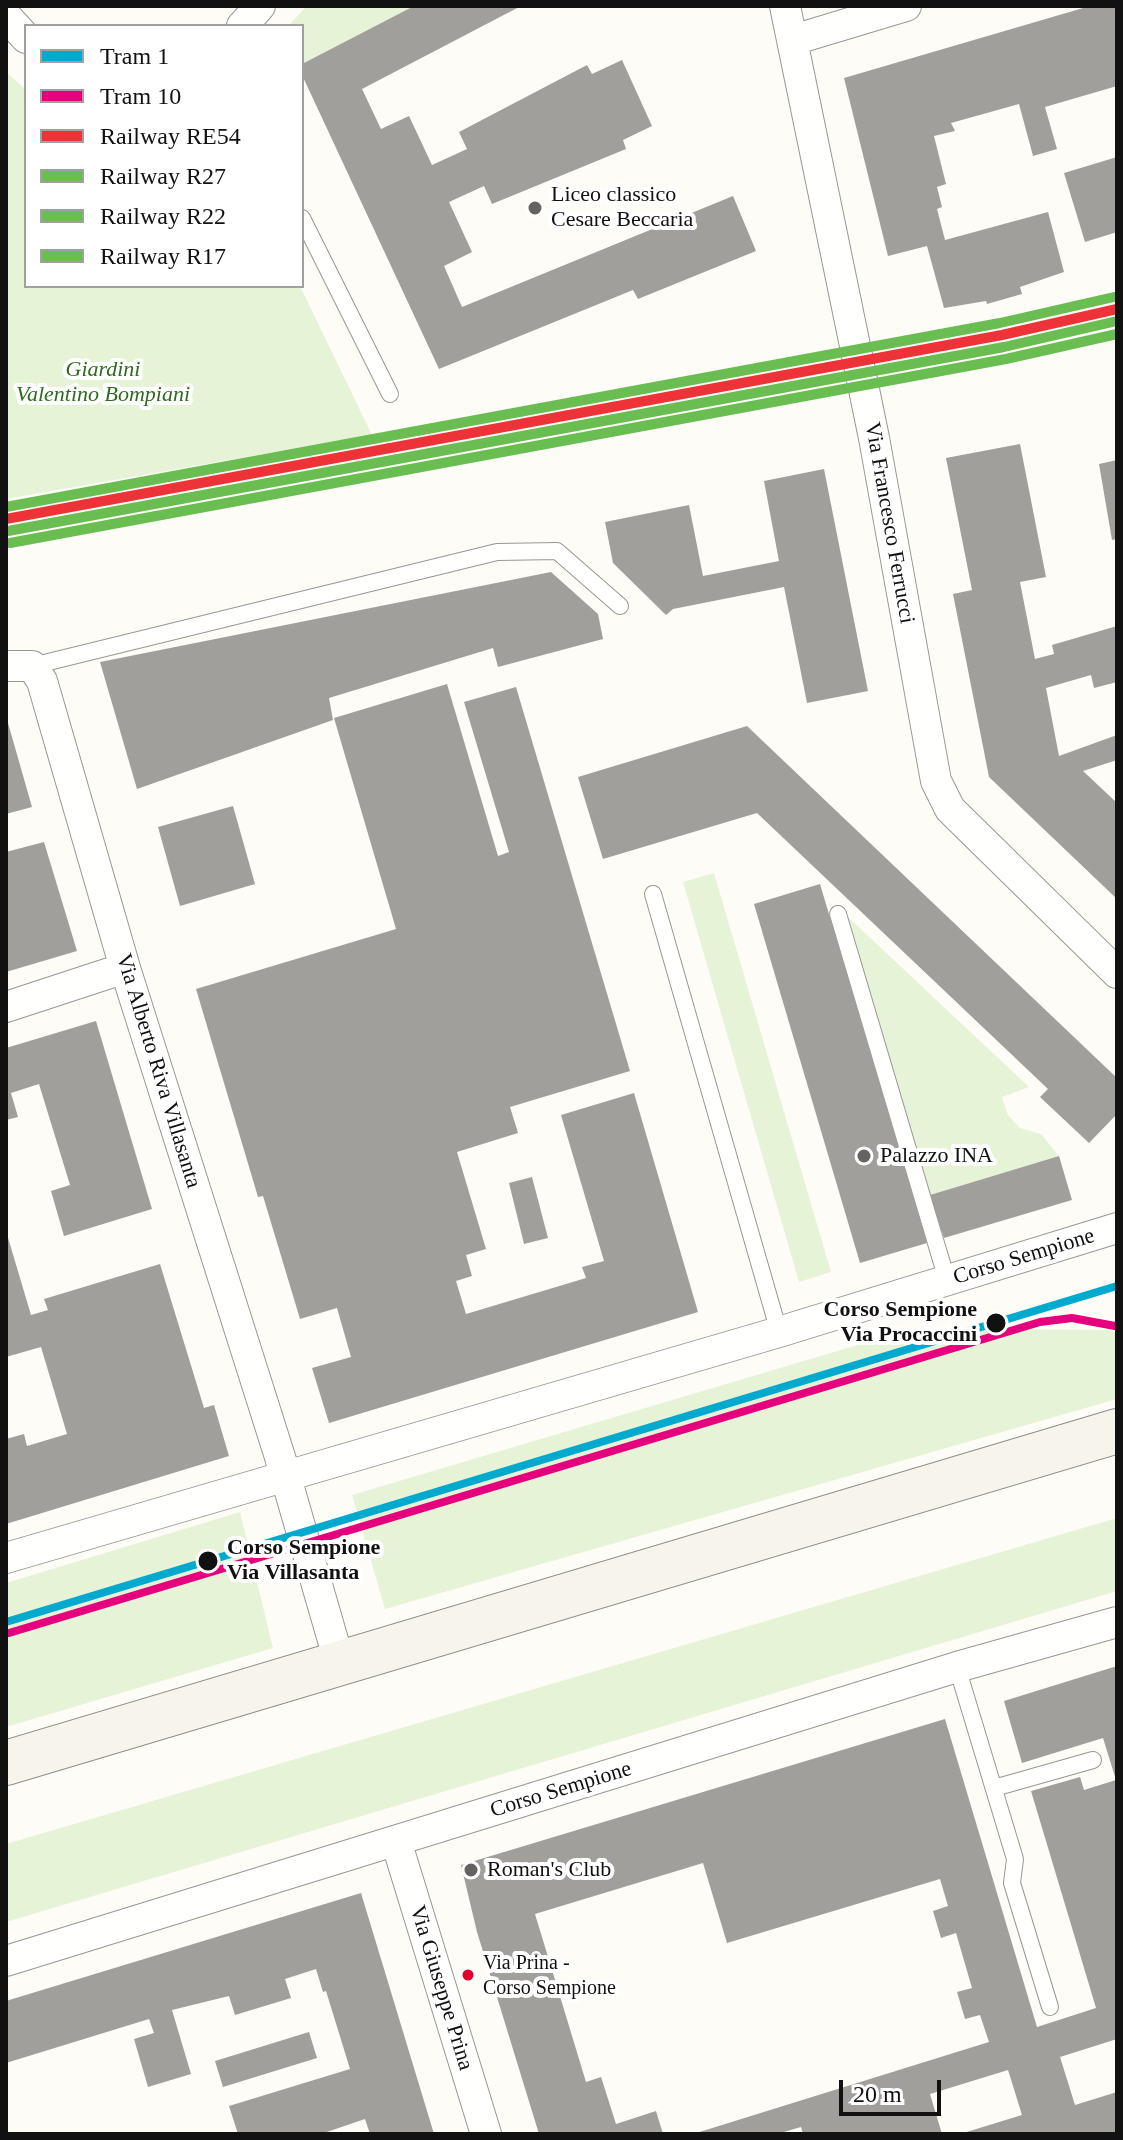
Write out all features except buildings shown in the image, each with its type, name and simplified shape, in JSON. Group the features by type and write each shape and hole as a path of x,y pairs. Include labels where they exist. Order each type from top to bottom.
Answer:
{"main road":[{"path":"6,1763 1117,1431"}],"street":[{"path":"244,24 260,6"},
{"name":"Via Francesco Ferrucci","path":"785,6 874,438 931,762 942,796 959,819 1117,973"},
{"path":"793,40 906,6"},
{"path":"6,16 24,36"},
{"name":"Via Alberto Riva Villasanta","path":"19,666 42,681 125,968 286,1475"},
{"path":"6,1007 125,968"},
{"name":"Corso Sempione","path":"6,1558 779,1332 1117,1228"},
{"path":"286,1475 339,1661"},
{"name":"Corso Sempione","path":"6,1961 957,1667 1117,1622"},
{"name":"Via Giuseppe Prina","path":"396,1841 486,2134"}],"lane":[{"path":"304,222 390,394"},
{"path":"19,666 497,552 557,551 620,606"},
{"path":"653,894 779,1332"},
{"path":"838,914 947,1280"},
{"path":"957,1667 1015,1859 1012,1883 1050,2007"},
{"path":"994,1788 1093,1760"}],"green space":[{"path":"307,6 414,6 304,63 304,24 290,24"},
{"name":"Giardini Valentino Bompiani","path":"6,72 24,88 24,288 301,288 372,435 6,499"},
{"path":"714,873 831,1272 799,1282 683,882"},
{"path":"848,917 1029,1087 1002,1097 1008,1115 1020,1128 1041,1134 1059,1156 930,1195"},
{"path":"915,1328 1109,1330 1117,1333 1117,1399 385,1609 352,1495"},
{"path":"240,1512 273,1648 6,1727 6,1583"},
{"path":"1117,1518 1117,1591 6,1922 6,1844"}],"tram line":[{"name":"1","path":"6,1622 1117,1286"},
{"name":"10","path":"9,1633 1040,1322 1072,1318 1115,1326"}],"rail line":[{"name":"R22","path":"6,507 1000,323 1114,297"},
{"name":"RE54","path":"6,519 1002,335 1117,309"},
{"name":"R27","path":"8,531 1004,347 1117,321"},
{"name":"R17","path":"10,543 1006,359 1117,334"}],"place":[{"name":"Liceo classico Cesare Beccaria","path":"535,208"},
{"name":"Palazzo INA","path":"864,1156"},
{"name":"Corso Sempione Via Procaccini","path":"996,1323"},
{"name":"Corso Sempione Via Villasanta","path":"208,1561"},
{"name":"Roman's Club","path":"471,1870"},
{"name":"Via Prina - Corso Sempione","path":"468,1975"}]}
